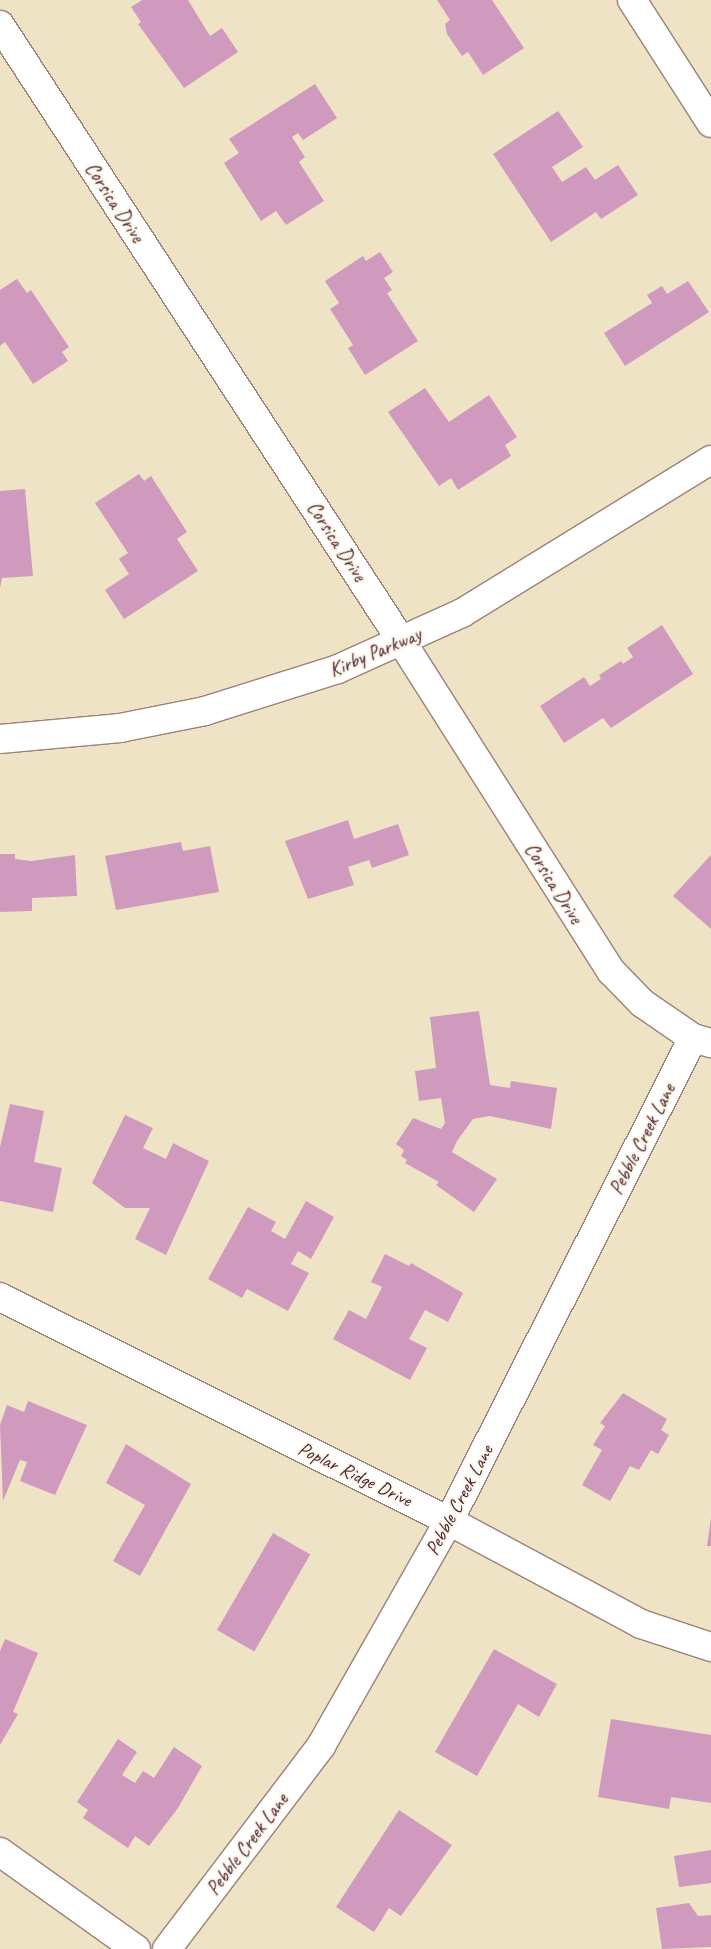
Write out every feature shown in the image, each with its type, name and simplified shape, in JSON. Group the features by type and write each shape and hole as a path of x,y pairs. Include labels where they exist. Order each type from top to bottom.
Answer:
{"street":[{"path":"632,0 711,123"},
{"name":"Corsica Drive","path":"0,26 402,642 610,971 642,1003 702,1040"},
{"name":"Kirby Parkway","path":"0,739 120,728 206,711 274,692 402,642 520,580 711,460"},
{"name":"Pebble Creek Lane","path":"167,1949 321,1746 449,1521 702,1040"},
{"name":"Poplar Ridge Drive","path":"0,1298 449,1521 641,1624 711,1647"},
{"path":"0,1852 136,1949"}],"building":[{"path":"142,0 188,0 210,36 222,28 238,52 184,88 138,24 141,22 131,7"},
{"path":"437,0 492,0 524,48 483,75 468,52 462,56 447,34 445,24 450,20"},
{"path":"315,84 337,118 303,140 298,133 292,137 305,157 299,162 324,201 286,225 276,211 261,221 224,163 239,153 229,139"},
{"path":"558,111 583,147 552,167 562,182 586,167 595,180 618,165 638,195 601,219 596,212 551,242 493,154"},
{"path":"380,252 393,272 384,278 392,290 387,293 418,341 365,375 348,348 353,345 330,309 339,303 325,281 363,256 366,261"},
{"path":"17,279 27,293 31,290 69,347 62,352 68,361 33,384 5,342 0,346 0,290"},
{"path":"688,281 709,312 625,366 604,333 652,303 647,295 662,286 667,294"},
{"path":"425,388 449,422 489,395 517,437 505,445 511,456 458,490 451,478 439,486 388,412"},
{"path":"139,474 144,481 151,476 187,532 177,539 198,571 124,619 105,590 129,574 119,559 128,553 95,503"},
{"path":"25,489 33,576 2,578 0,588 0,491"},
{"path":"662,625 693,674 611,728 603,718 564,743 540,706 584,677 590,686 601,679 599,675 621,661 623,664 633,657 627,648"},
{"path":"348,820 354,839 398,824 409,855 372,868 369,860 348,867 354,885 308,899 285,841"},
{"path":"181,842 183,851 210,846 219,892 116,910 105,856"},
{"path":"0,854 15,854 15,859 31,861 75,855 77,896 32,898 32,911 0,912"},
{"path":"711,855 711,929 673,896"},
{"path":"479,1011 490,1085 510,1088 511,1081 557,1088 551,1129 490,1116 473,1119 457,1141 452,1152 497,1179 474,1212 436,1185 439,1182 405,1163 407,1160 401,1156 404,1150 396,1144 413,1118 441,1129 445,1123 441,1098 419,1101 415,1071 436,1068 430,1017"},
{"path":"10,1104 44,1111 34,1162 62,1168 53,1212 0,1201 0,1147"},
{"path":"125,1115 153,1128 143,1148 166,1159 173,1143 209,1161 166,1255 135,1239 150,1208 125,1208 92,1183"},
{"path":"306,1201 334,1217 311,1259 298,1251 291,1264 309,1273 288,1311 247,1289 242,1298 208,1279 248,1207 276,1222 271,1231 285,1239"},
{"path":"385,1254 409,1266 411,1263 463,1293 448,1322 425,1310 409,1339 427,1348 410,1380 333,1339 349,1310 366,1319 382,1287 371,1282"},
{"path":"623,1393 667,1419 661,1430 669,1435 658,1454 651,1450 639,1470 630,1466 610,1501 582,1485 602,1450 593,1445 605,1426 600,1423"},
{"path":"28,1401 87,1425 55,1495 20,1481 27,1462 20,1460 3,1501 0,1425 7,1405 24,1412"},
{"path":"126,1444 191,1484 140,1576 113,1561 145,1505 106,1483"},
{"path":"711,1518 711,1546 707,1546"},
{"path":"273,1533 310,1554 254,1651 217,1630"},
{"path":"5,1639 38,1653 13,1712 18,1714 0,1745 0,1651"},
{"path":"494,1649 557,1684 539,1717 518,1704 477,1776 435,1752"},
{"path":"611,1719 711,1735 711,1803 671,1797 669,1809 598,1797"},
{"path":"118,1739 137,1752 122,1775 135,1783 143,1771 154,1778 174,1747 202,1766 178,1808 149,1846 135,1836 128,1848 83,1818 88,1810 77,1802"},
{"path":"399,1810 452,1845 401,1916 389,1908 374,1932 336,1907"},
{"path":"711,1850 711,1883 679,1887 674,1856"},
{"path":"689,1903 698,1916 711,1915 711,1947 662,1949 656,1908"}]}
